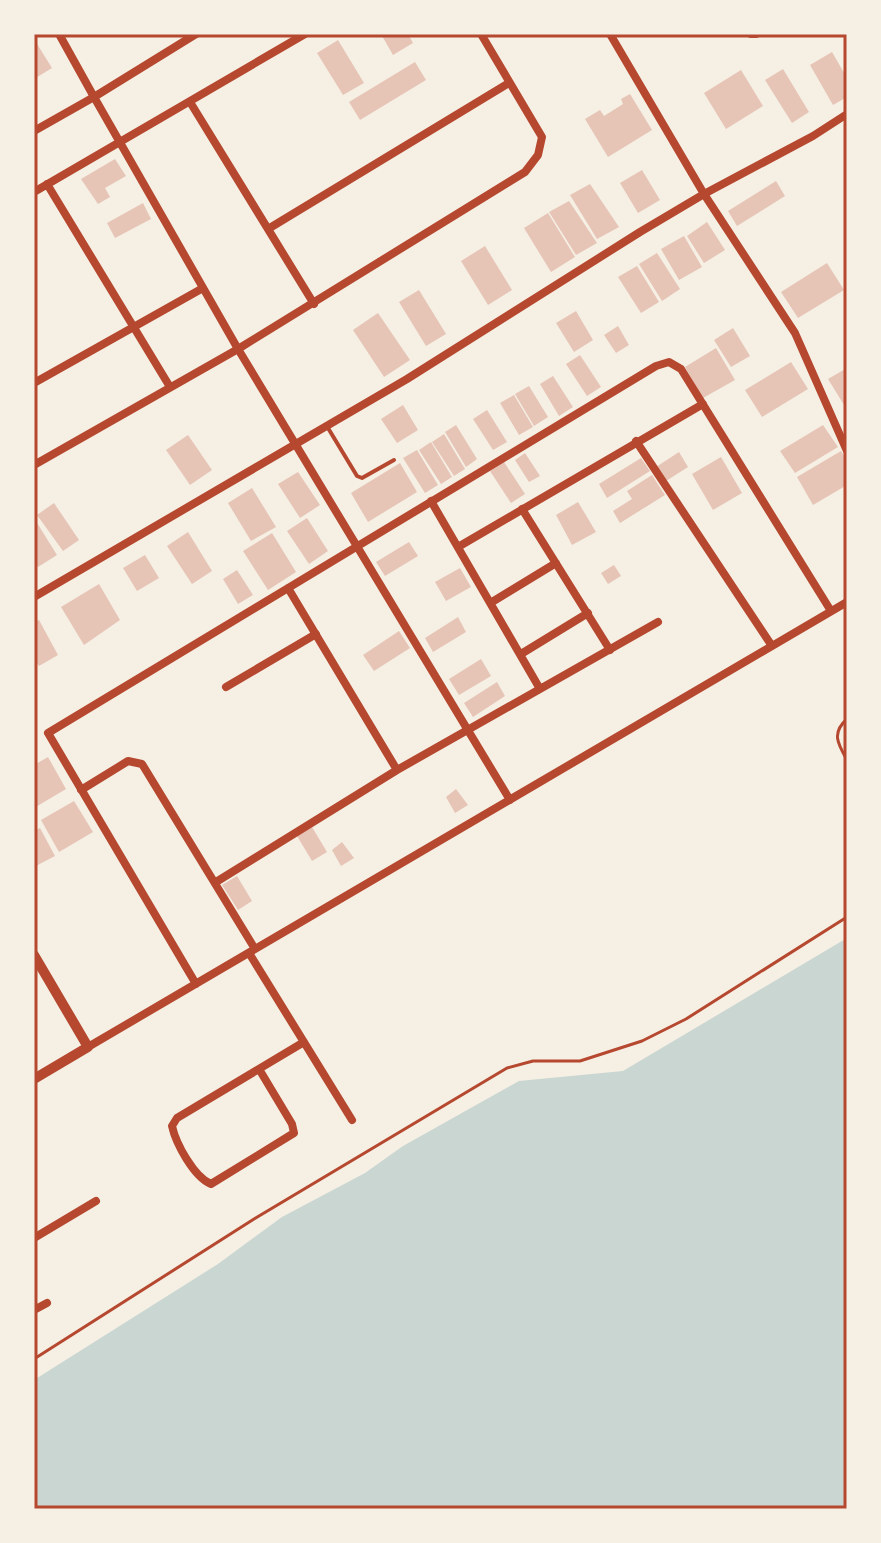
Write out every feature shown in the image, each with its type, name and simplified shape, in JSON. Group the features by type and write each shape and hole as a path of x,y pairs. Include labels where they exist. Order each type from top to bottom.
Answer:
{"street":[{"path":"59,34 238,349 510,800"},
{"path":"34,131 196,34"},
{"path":"34,192 305,34"},
{"path":"34,465 314,304 525,172 538,155 542,137 481,34"},
{"path":"610,34 704,194 795,333 847,451"},
{"path":"268,229 509,83"},
{"path":"190,102 314,304"},
{"path":"34,597 326,426 704,194 813,136 847,114"},
{"path":"47,184 170,387"},
{"path":"34,383 203,288"},
{"path":"196,984 48,733 656,366 669,362 681,369 831,611"},
{"path":"458,547 703,404"},
{"path":"636,441 772,646"},
{"path":"431,501 540,689"},
{"path":"522,509 610,650"},
{"path":"492,602 556,563"},
{"path":"288,588 397,770"},
{"path":"34,1079 847,602"},
{"path":"521,654 588,613"},
{"path":"216,882 397,770 658,622"},
{"path":"226,687 316,634"},
{"path":"81,790 128,761 142,764 216,882 252,951 352,1120"},
{"path":"34,955 88,1047"},
{"path":"259,1069 292,1124 294,1133 211,1184 203,1181 174,1136 172,1126 177,1118 304,1042"},
{"path":"34,1238 96,1201"},
{"path":"34,1310 47,1303"}],"lane":[{"path":"326,426 357,476 362,478 394,460"}],"path":[{"path":"847,719 837,730 836,737 847,760"},
{"path":"34,1359 69,1334 507,1068 533,1061 580,1061 642,1041 686,1019 847,917"}],"shaded area":[{"path":"847,938 847,1509 34,1509 34,1380 218,1264 282,1217 365,1173 403,1146 519,1081 623,1071"}],"building":[{"path":"381,34 408,34 413,43 393,55"},
{"path":"34,39 52,68 34,79"},
{"path":"338,40 364,83 343,95 317,53"},
{"path":"832,52 847,78 847,97 833,105 810,65"},
{"path":"415,62 426,80 360,120 349,102"},
{"path":"783,69 809,112 792,123 765,80"},
{"path":"741,70 763,106 726,129 704,93"},
{"path":"630,94 652,130 608,157 585,119 600,110 604,116 623,104 621,99"},
{"path":"115,159 126,176 105,188 110,197 98,204 81,179"},
{"path":"642,170 660,200 638,213 620,183"},
{"path":"776,181 785,196 737,226 728,211"},
{"path":"590,184 619,227 597,239 570,195"},
{"path":"569,201 597,243 576,255 549,212"},
{"path":"143,203 151,219 115,238 107,223"},
{"path":"548,213 575,257 551,272 524,228"},
{"path":"707,222 725,250 704,263 687,236"},
{"path":"684,236 702,267 679,280 661,249"},
{"path":"485,246 512,290 488,305 461,261"},
{"path":"657,253 680,289 662,301 639,264"},
{"path":"827,263 844,290 798,318 781,292"},
{"path":"637,266 659,302 641,313 618,277"},
{"path":"419,290 446,334 426,346 399,302"},
{"path":"576,311 593,340 574,352 556,323"},
{"path":"378,313 410,360 384,377 353,330"},
{"path":"618,326 629,345 616,353 604,335"},
{"path":"733,328 750,356 731,367 714,340"},
{"path":"716,348 735,380 703,398 685,367"},
{"path":"580,355 601,387 587,396 566,364"},
{"path":"791,362 808,389 762,417 745,390"},
{"path":"847,368 847,403 844,405 828,379"},
{"path":"553,376 573,407 559,416 540,384"},
{"path":"529,386 548,417 534,426 515,394"},
{"path":"514,395 533,427 519,435 500,403"},
{"path":"403,405 418,430 397,443 381,419"},
{"path":"487,410 507,442 493,450 473,419"},
{"path":"456,425 477,459 466,467 445,432"},
{"path":"823,425 838,447 795,473 780,451"},
{"path":"444,434 465,469 454,476 432,442"},
{"path":"188,435 212,470 190,485 166,450"},
{"path":"431,442 452,477 441,484 419,450"},
{"path":"417,450 438,485 425,493 403,458"},
{"path":"841,451 847,460 847,485 813,505 797,477"},
{"path":"679,452 688,467 666,481 656,467"},
{"path":"525,453 540,476 529,482 515,460"},
{"path":"721,457 742,493 713,510 692,474"},
{"path":"641,458 650,471 607,498 599,484"},
{"path":"504,462 525,494 511,503 490,471"},
{"path":"400,463 417,492 368,522 351,493"},
{"path":"298,472 320,505 300,518 278,484"},
{"path":"652,475 665,495 620,523 613,511 632,499 627,491"},
{"path":"252,488 276,527 251,541 228,503"},
{"path":"578,502 596,532 572,545 556,515"},
{"path":"54,503 79,540 63,551 37,515"},
{"path":"34,518 57,555 38,567 34,561"},
{"path":"307,518 328,551 309,564 287,531"},
{"path":"188,532 212,571 192,584 167,546"},
{"path":"272,533 296,572 268,590 243,551"},
{"path":"409,542 418,556 385,576 376,562"},
{"path":"145,555 159,578 137,591 123,568"},
{"path":"614,565 621,576 608,584 601,573"},
{"path":"460,568 471,587 446,601 435,582"},
{"path":"237,570 253,595 238,604 223,579"},
{"path":"99,584 120,620 84,645 61,607"},
{"path":"458,617 466,632 433,652 425,638"},
{"path":"39,620 58,655 39,666 34,658 34,622"},
{"path":"399,631 410,648 374,671 363,655"},
{"path":"481,659 491,676 459,695 449,679"},
{"path":"497,682 505,696 473,717 464,703"},
{"path":"48,757 66,789 34,808 34,765"},
{"path":"456,789 468,805 455,813 446,797"},
{"path":"74,801 93,832 59,852 41,820"},
{"path":"312,827 327,852 312,861 297,836"},
{"path":"40,828 55,856 34,867 34,831"},
{"path":"342,842 354,858 341,866 332,850"},
{"path":"237,876 252,901 238,910 222,885"}]}
